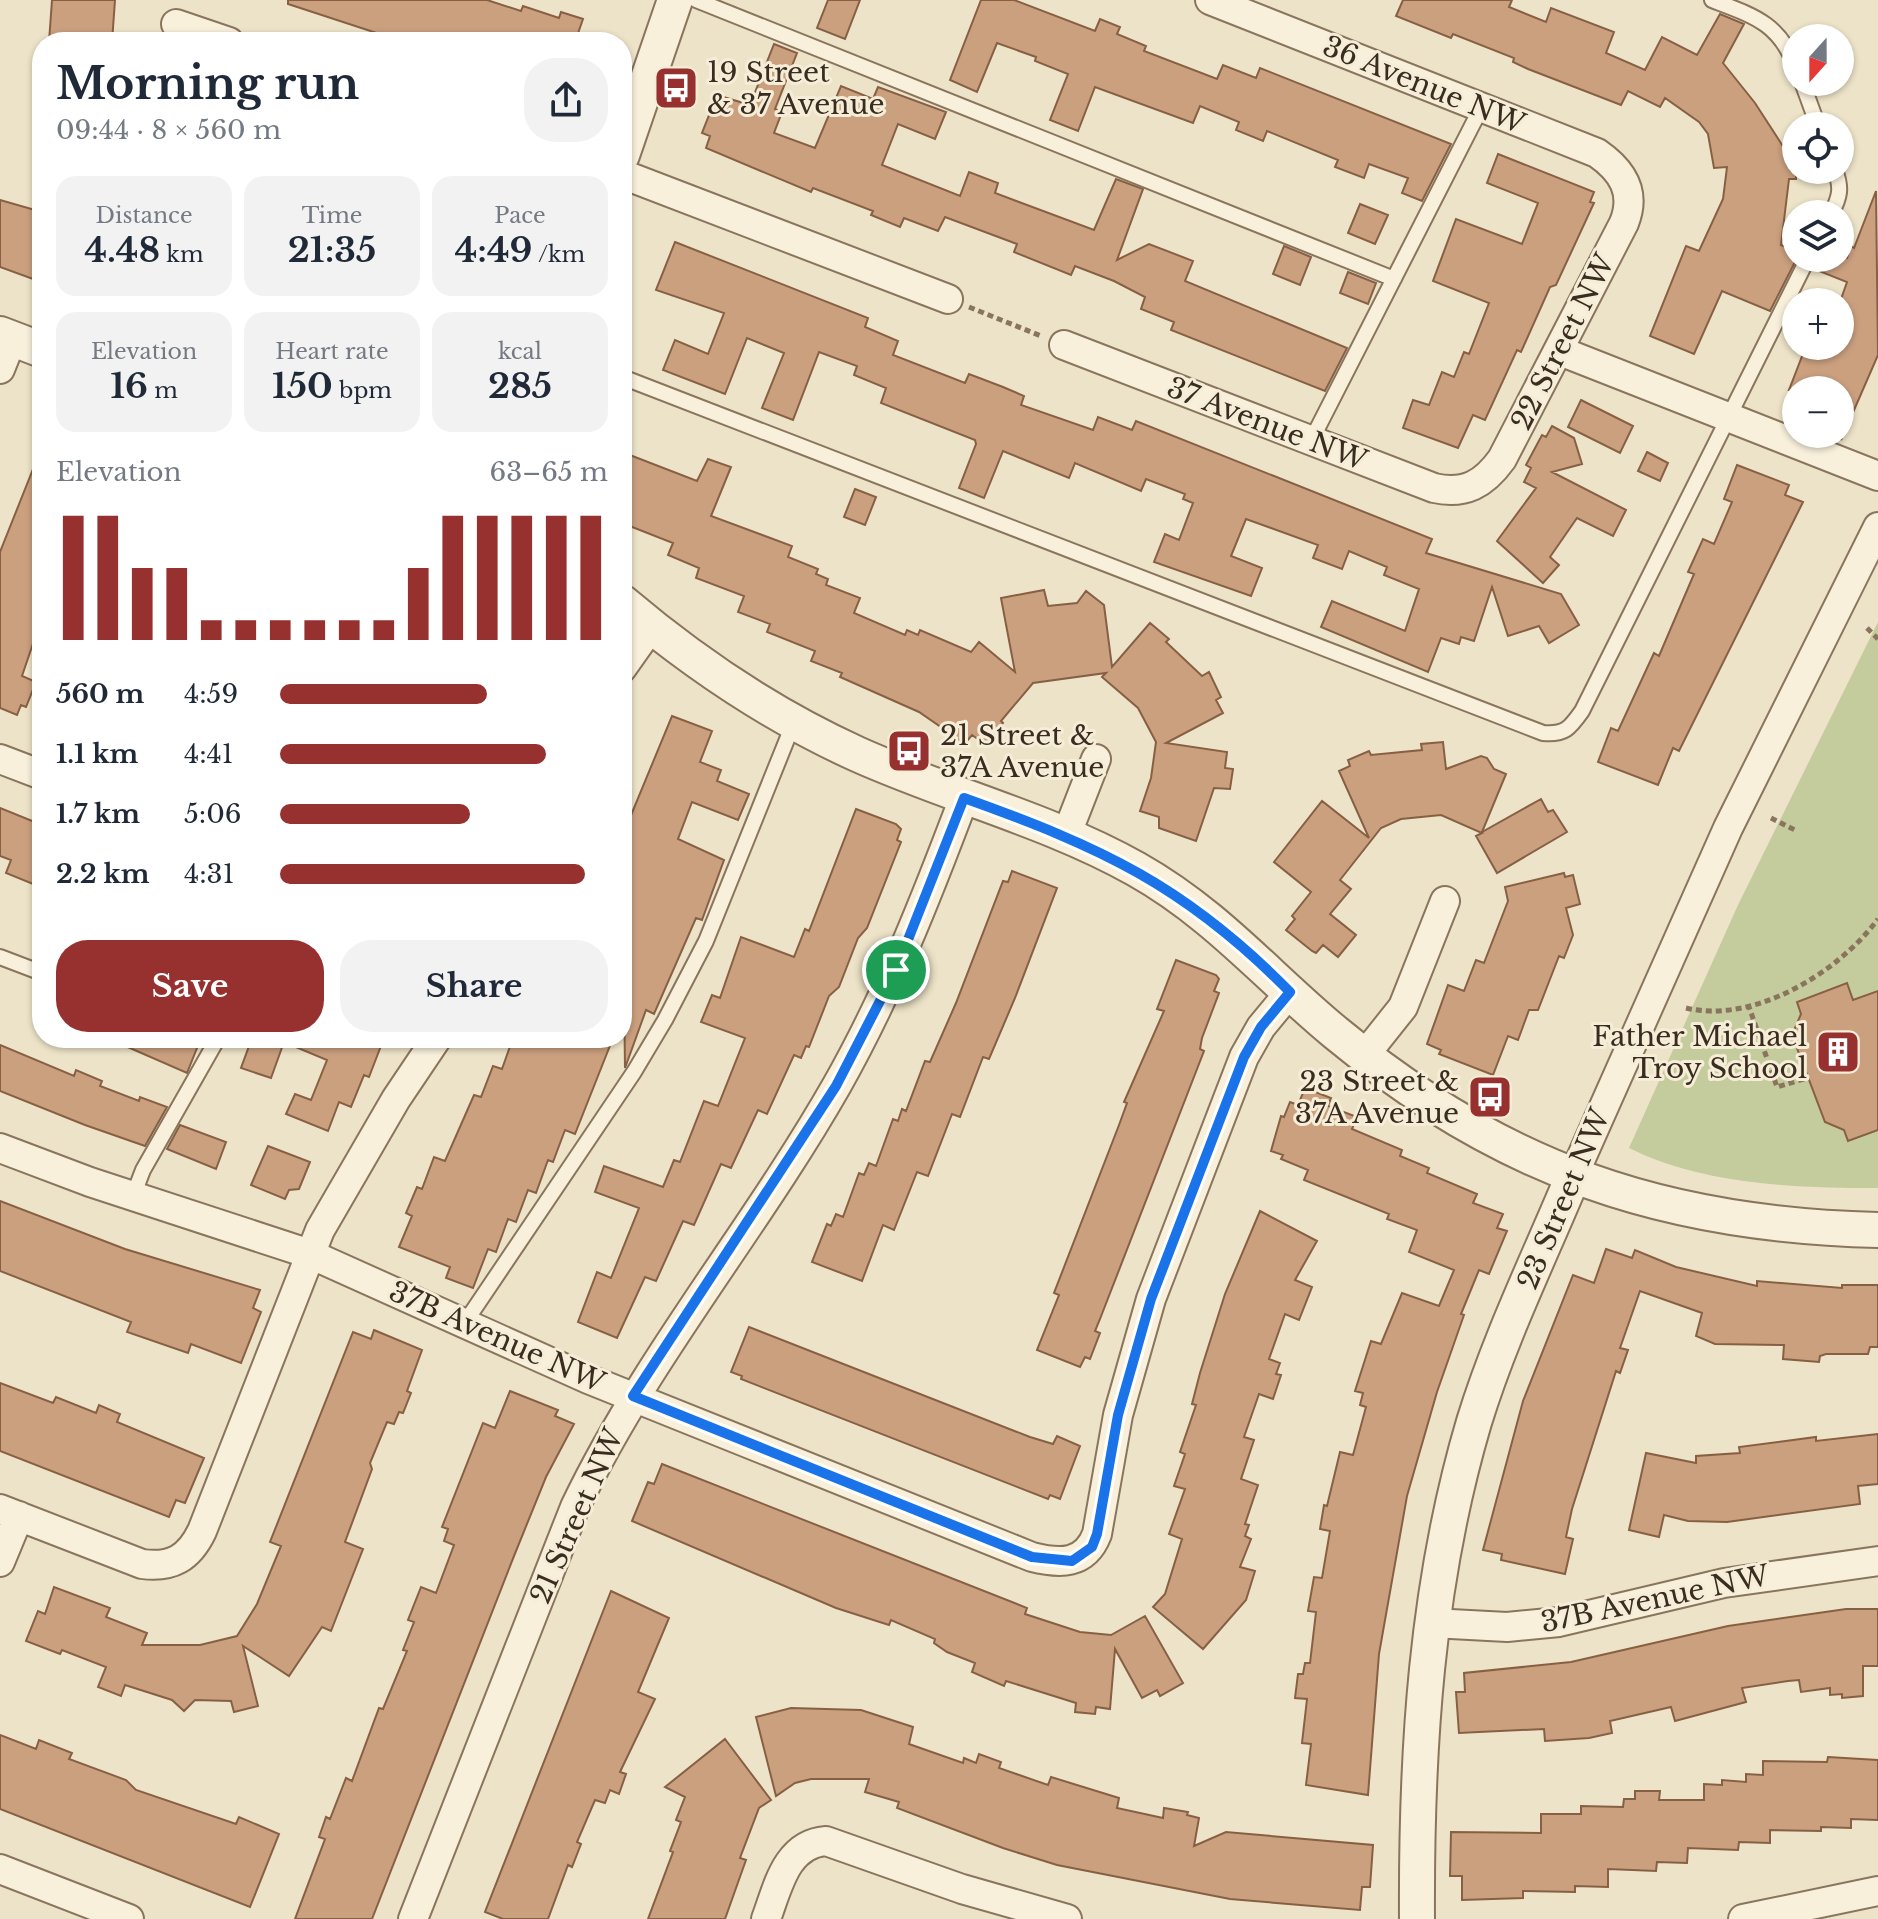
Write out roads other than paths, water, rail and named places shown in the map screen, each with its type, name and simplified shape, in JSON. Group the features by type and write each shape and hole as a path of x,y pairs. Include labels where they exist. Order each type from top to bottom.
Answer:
{"street":[{"path":"632,126 675,0"},
{"name":"36 Avenue NW","path":"1210,0 1597,153 1619,171 1627,184"},
{"path":"176,24 200,32"},
{"path":"632,178 948,299"},
{"name":"22 Street NW","path":"1472,488 1483,482 1502,459 1560,351 1629,210 1627,184"},
{"name":"37 Avenue NW","path":"1064,345 1434,488 1448,491 1472,488"},
{"path":"1560,351 1878,476"},
{"name":"23 Street NW","path":"1417,1919 1421,1711 1446,1538 1475,1419 1506,1332 1728,828 1878,527"},
{"path":"632,611 696,662 794,722 857,754 1066,836 1136,869 1196,907 1364,1056 1427,1101 1493,1141 1619,1192 1706,1215 1787,1226 1878,1230"},
{"path":"632,654 651,627"},
{"path":"0,759 32,771"},
{"path":"1066,836 1096,759"},
{"name":"21 Street NW","path":"413,1919 575,1507 633,1396 836,1086 896,970 964,798"},
{"path":"1364,1056 1403,1007 1445,901"},
{"name":"37B Avenue NW","path":"0,1148 310,1254 633,1396 1032,1557 1052,1562 1081,1557 1092,1547 1126,1378 1156,1285 1244,1057 1261,1027 1290,992"},
{"path":"0,1562 9,1512 142,1564 166,1565 178,1562 188,1553 202,1531 310,1254 362,1156 431,1048"},
{"name":"37B Avenue NW","path":"1432,1623 1507,1627 1559,1622 1724,1583 1878,1561"},
{"path":"766,1919 791,1860 805,1845 826,1841 962,1889 1067,1919"},
{"path":"0,1869 129,1919"},
{"path":"1743,1919 1821,1900 1878,1891"}],"lane":[{"path":"696,0 1394,279"},
{"path":"1712,0 1745,13 1778,33 1782,41"},
{"path":"1311,441 1481,108"},
{"path":"632,381 1499,717 1555,734 1570,729 1582,711 1801,272"},
{"path":"464,1324 634,1072 665,1020 706,941 794,722"},
{"path":"0,957 32,969"},
{"path":"133,1196 143,1170 209,1048"}],"place":[{"name":"19 Street & 37 Avenue","path":"676,88"},
{"name":"21 Street & 37A Avenue","path":"909,751"},
{"name":"Father Michael Troy School","path":"1838,1052"},
{"name":"23 Street & 37A Avenue","path":"1490,1097"}]}
